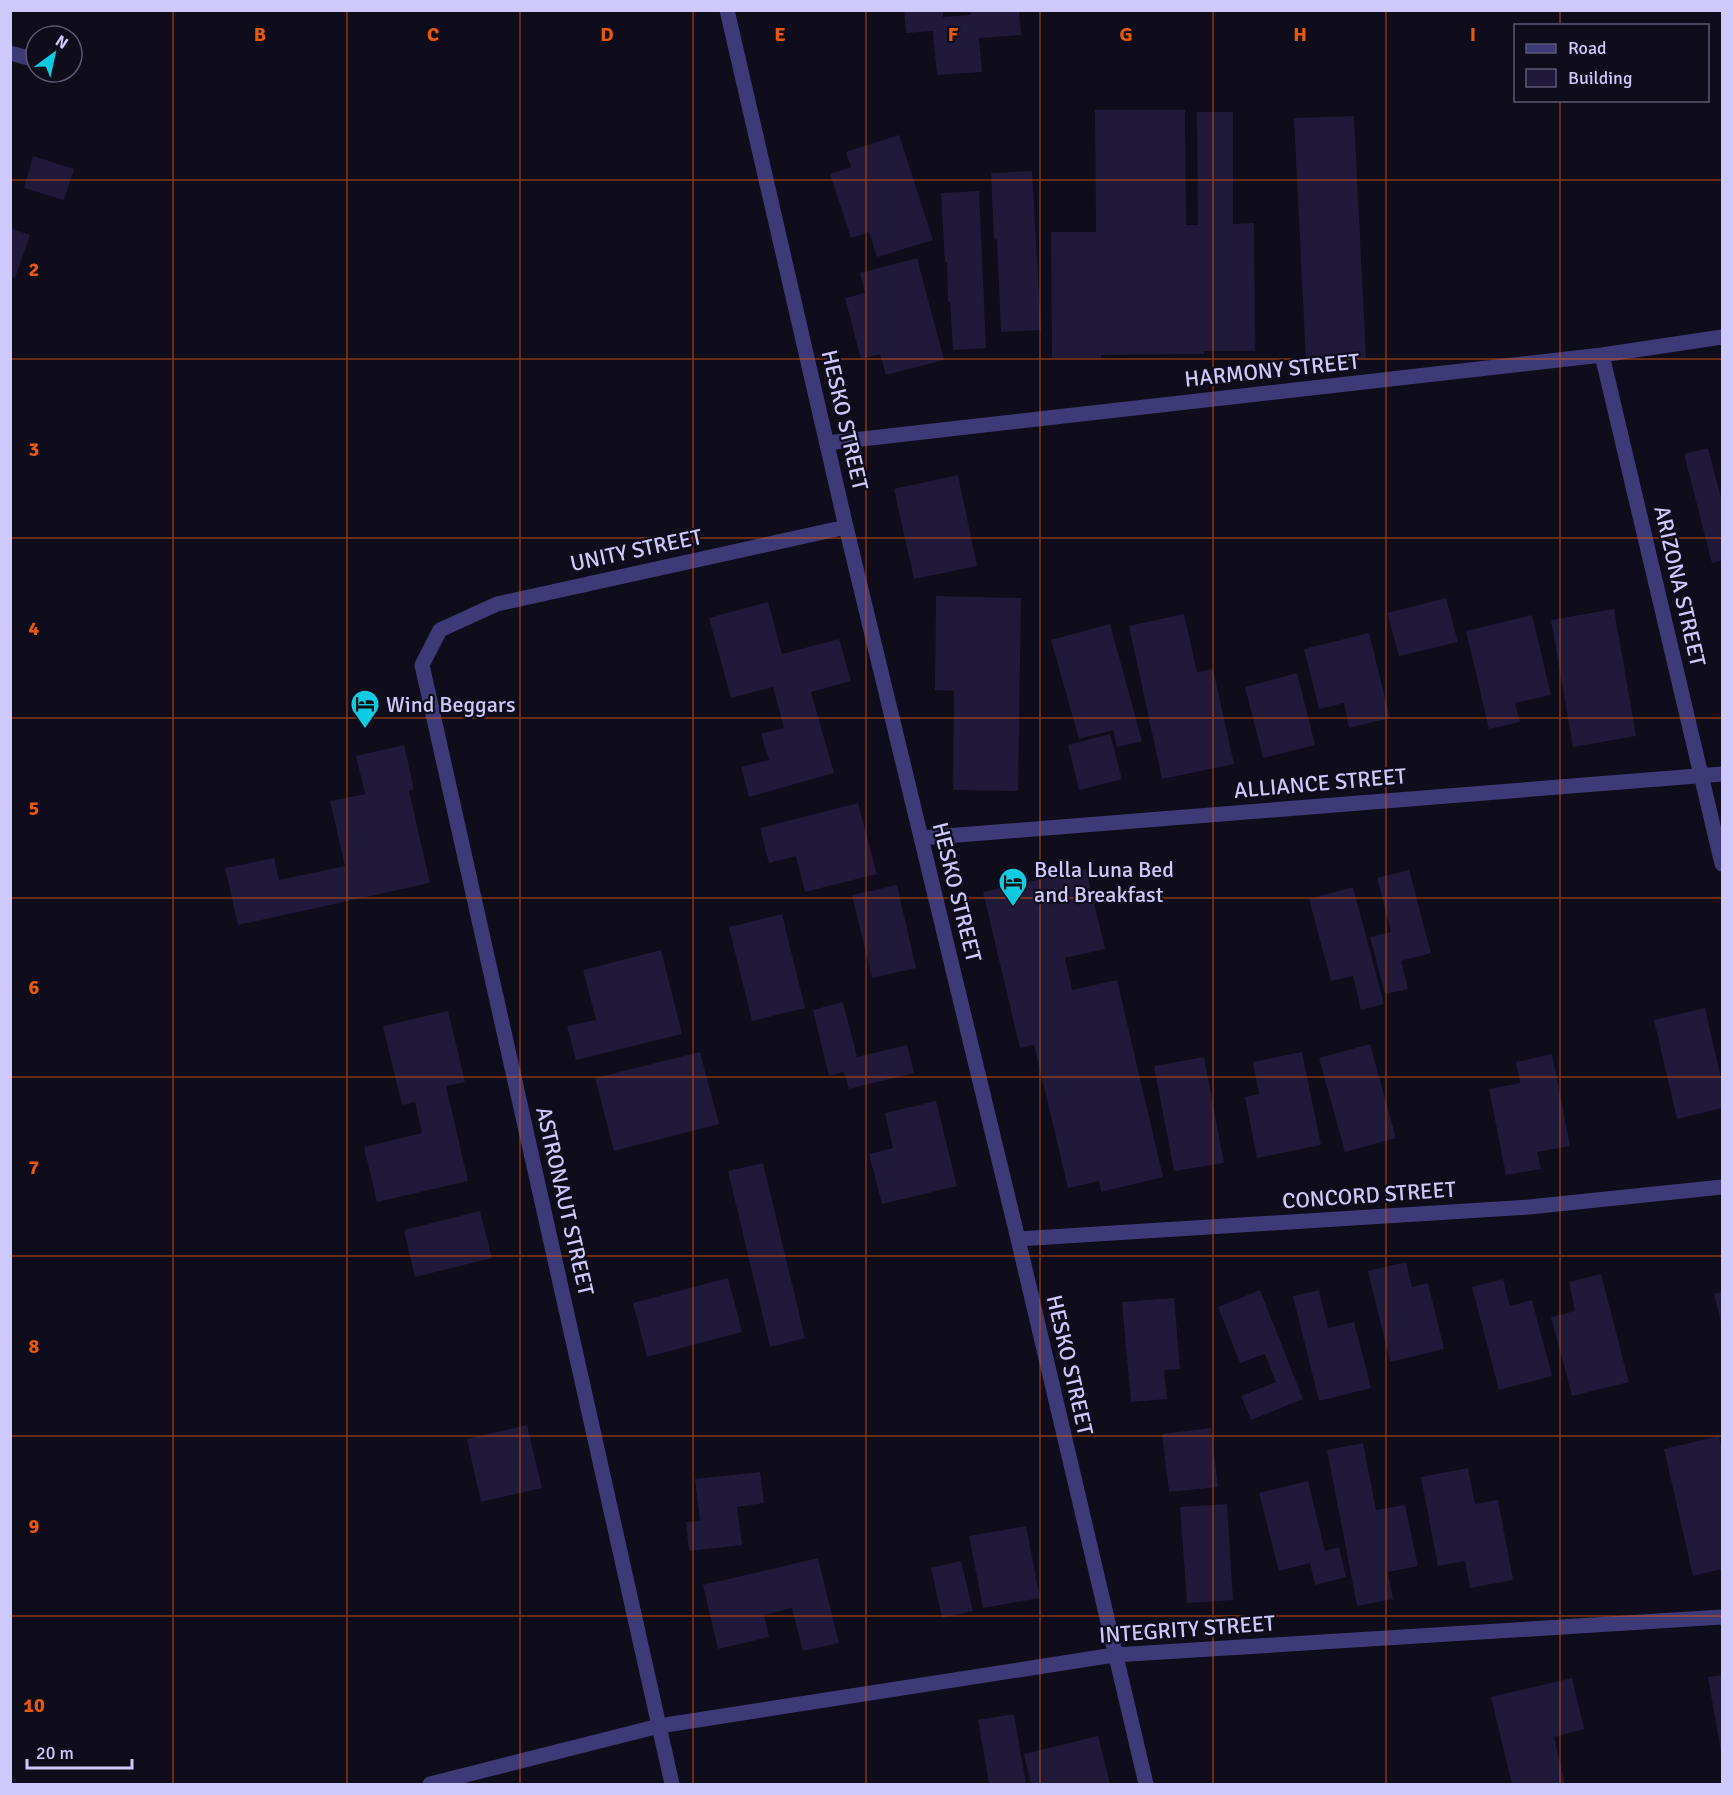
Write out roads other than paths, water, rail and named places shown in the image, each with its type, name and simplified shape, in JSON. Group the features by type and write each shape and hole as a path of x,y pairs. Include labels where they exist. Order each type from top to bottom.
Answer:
{"street":[{"name":"HESKO STREET","path":"727,10 846,527 1018,1239 1146,1785"},
{"name":"HARMONY STREET","path":"826,442 1602,355 1722,337"},
{"name":"ARIZONA STREET","path":"1602,355 1722,864"},
{"name":"UNITY STREET","path":"440,630 497,604 846,527"},
{"name":"ASTRONAUT STREET","path":"440,630 422,664 672,1785"},
{"name":"ALLIANCE STREET","path":"921,838 1722,774"},
{"name":"CONCORD STREET","path":"1018,1239 1529,1207 1722,1187"},
{"name":"INTEGRITY STREET","path":"430,1785 659,1726 1114,1655 1722,1617"}],"place":[{"name":"Wind Beggars","path":"365,730"},
{"name":"Bella Luna Bed and Breakfast","path":"1013,908"}]}
